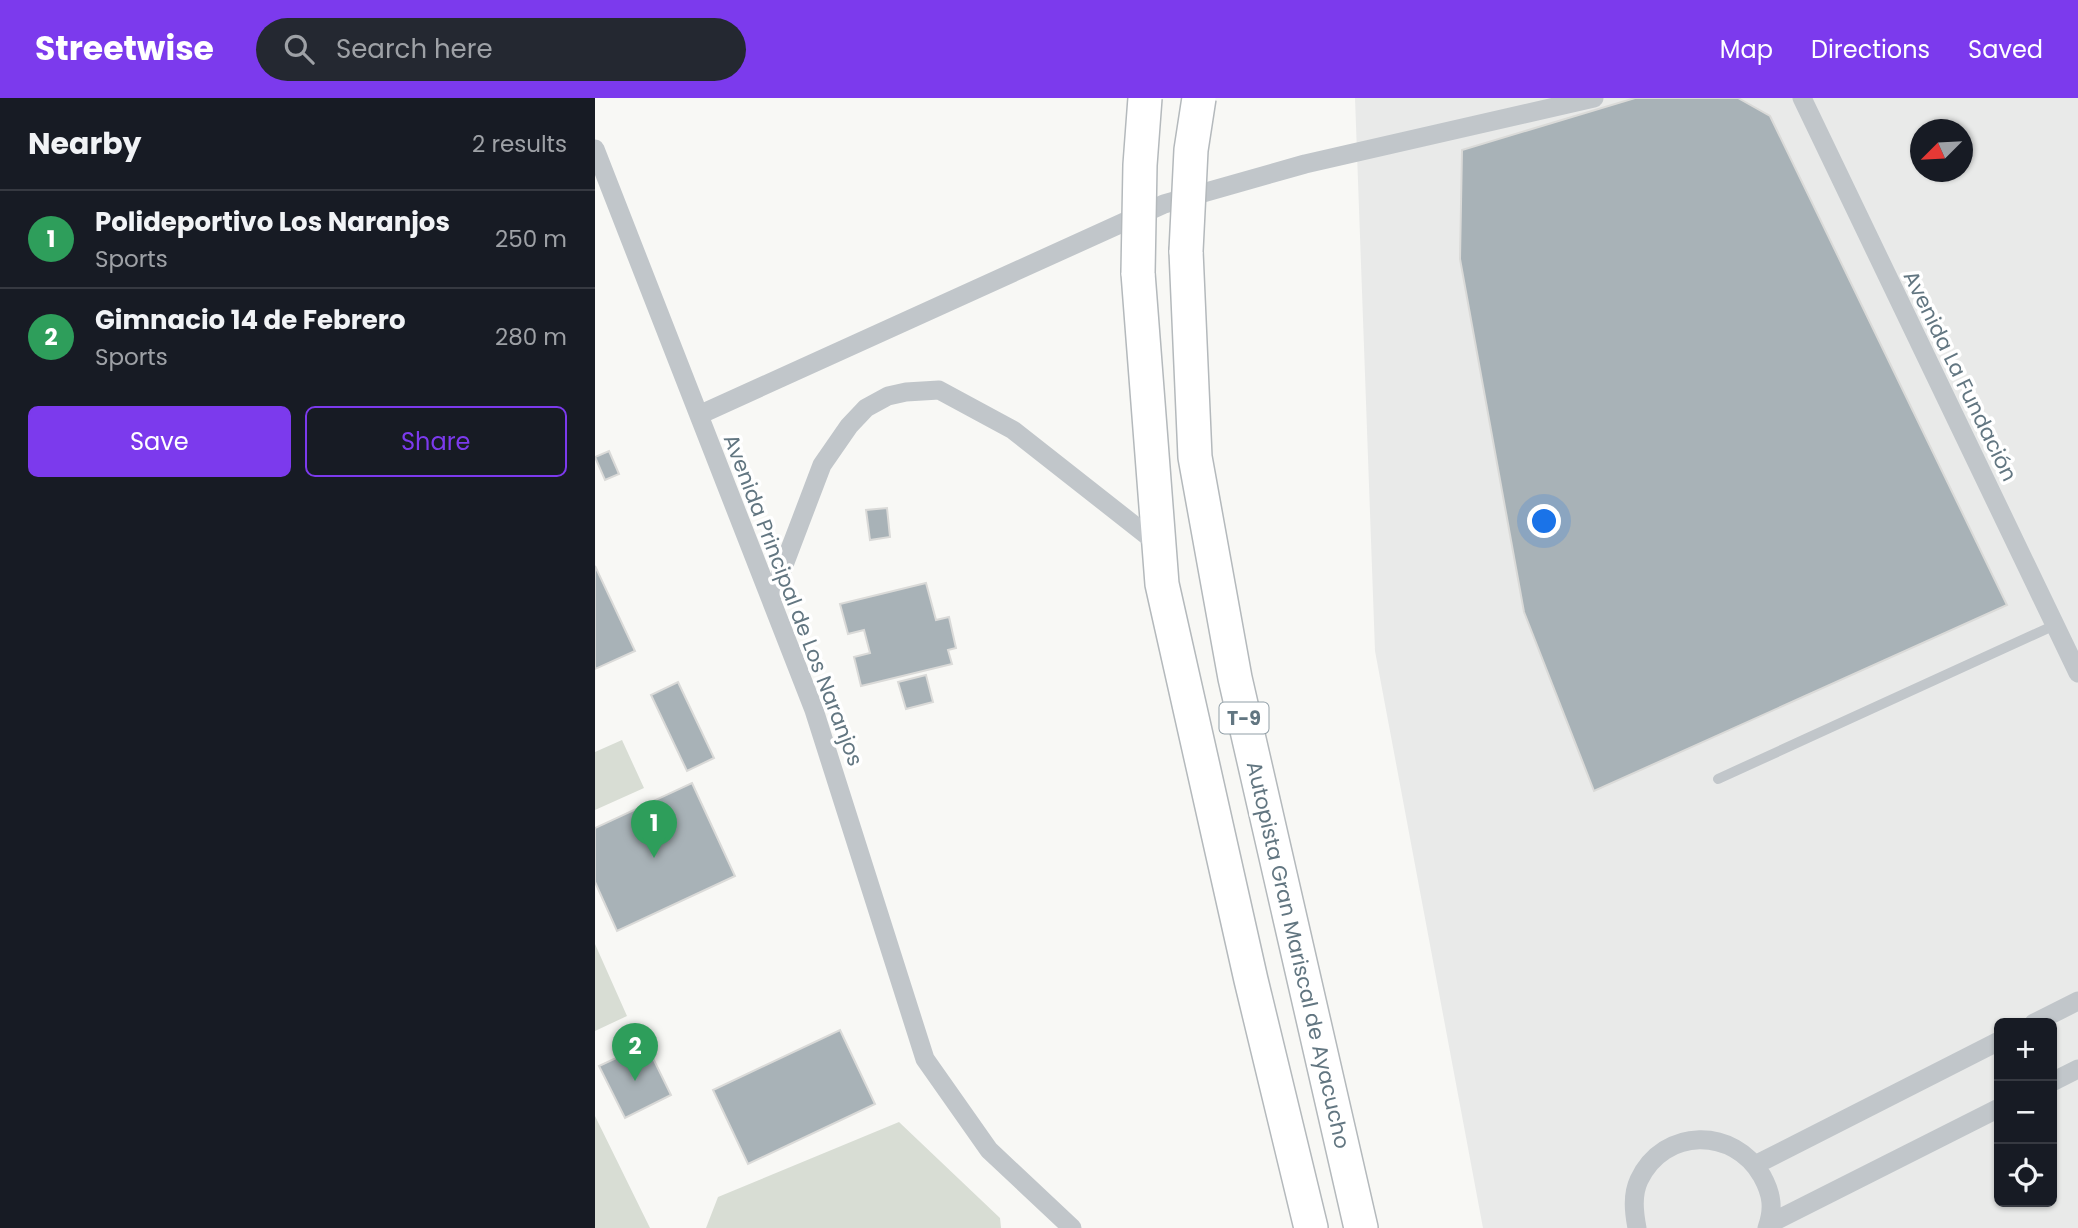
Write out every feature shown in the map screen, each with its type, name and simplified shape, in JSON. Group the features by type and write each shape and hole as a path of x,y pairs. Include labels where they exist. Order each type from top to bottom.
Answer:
{"highway":[{"name":"T-9","path":"1145,98 1137,273 1162,584 1251,980 1311,1228"},
{"name":"Autopista Gran Mariscal de Ayacucho","path":"1199,98 1191,150 1186,251 1197,470 1235,678 1361,1228"}],"street":[{"path":"699,415 1164,204 1305,163 1594,98"},
{"name":"Avenida La Fundación","path":"1801,98 2078,673"},
{"name":"Avenida Principal de Los Naranjos","path":"595,149 814,710 925,1059 989,1150 1072,1228"},
{"path":"771,599 822,465 849,426 866,408 906,392 939,390 1013,430 1159,544"},
{"path":"2043,1018 2078,1001"},
{"path":"1755,1165 1994,1044"},
{"path":"2054,1081 2078,1069"},
{"path":"1768,1226 1994,1111"},
{"path":"1636,1228 1633,1204 1639,1181 1651,1161 1670,1147 1692,1139 1716,1140 1738,1149 1755,1165 1773,1203 1768,1226"}],"lane":[{"path":"1718,779 2055,625"}],"shaded area":[{"path":"1355,98 2078,98 2078,1228 1483,1228 1375,651"},
{"path":"622,740 644,788 595,810 595,752"},
{"path":"595,944 627,1016 595,1031"},
{"path":"595,1116 650,1228 595,1228"},
{"path":"899,1122 1000,1218 1001,1228 706,1228 718,1197"}],"building":[{"path":"1635,98 1738,98 1770,116 2007,605 1594,791 1524,612 1460,259 1462,150"},
{"path":"609,451 619,474 605,480 595,457"},
{"path":"887,508 890,537 870,540 866,510"},
{"path":"595,566 635,651 595,669"},
{"path":"926,583 936,620 949,617 956,648 948,650 952,664 861,686 854,657 870,653 864,630 848,634 840,604"},
{"path":"926,675 933,702 906,709 898,682"},
{"path":"678,682 714,758 687,771 651,695"},
{"path":"692,783 735,876 617,931 595,882 595,828"},
{"path":"840,1030 875,1104 748,1164 713,1090"},
{"path":"646,1044 671,1095 625,1118 599,1066"}],"place":[{"name":"Polideportivo Los Naranjos","path":"654,858"},
{"name":"Gimnacio 14 de Febrero","path":"635,1081"}]}
